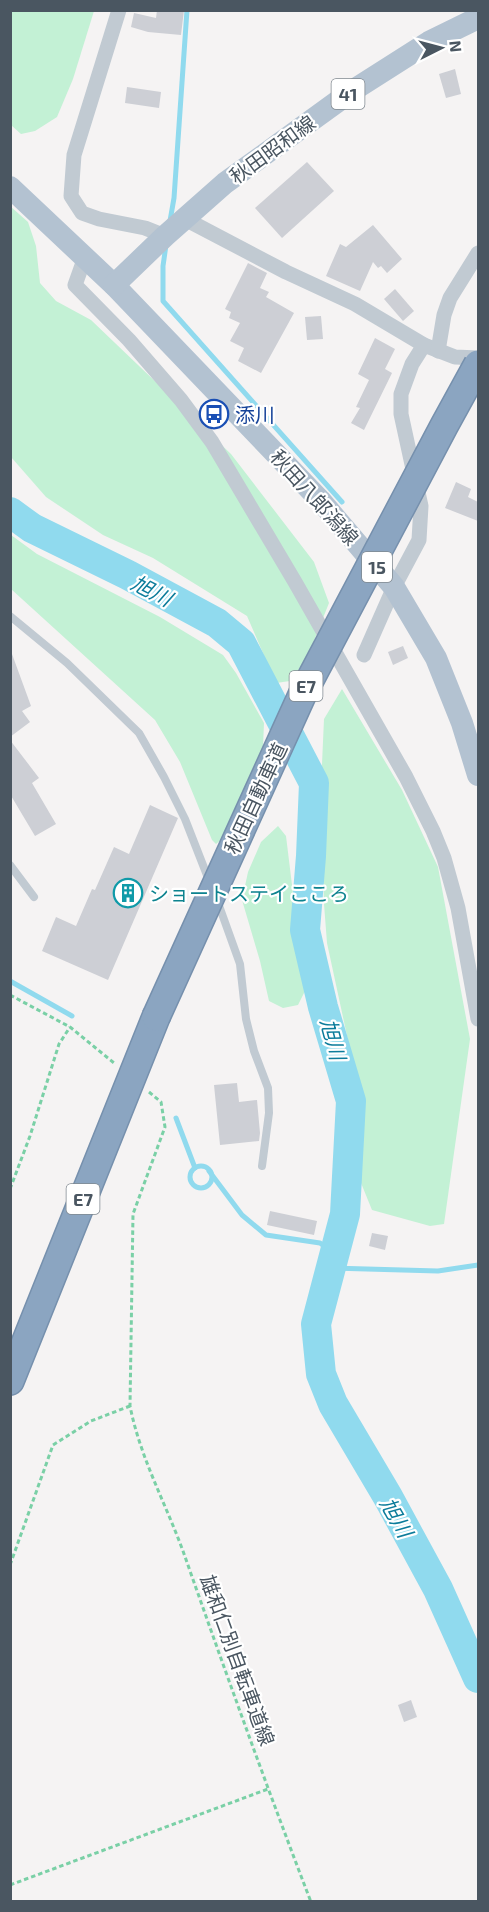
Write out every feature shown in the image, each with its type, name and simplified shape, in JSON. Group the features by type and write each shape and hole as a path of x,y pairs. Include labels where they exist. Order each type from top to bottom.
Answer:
{"highway":[{"name":"秋田自動車道","path":"10,1381 156,1017 303,693 478,364"}],"main road":[{"name":"秋田昭和線","path":"114,285 225,183 352,91 429,42 478,18"},
{"name":"秋田八郎潟線","path":"10,187 114,285 320,500 394,586 436,658 462,723 478,775"}],"street":[{"path":"119,10 74,155 71,196 81,213 145,228 165,236"},
{"path":"185,219 285,272 355,304 431,348 455,357 478,358"},
{"path":"364,655 394,586 419,540 421,527 421,506 400,414 401,394 412,364 431,348 442,327 450,298 478,253"},
{"path":"85,257 75,285 129,339 182,400 212,442 406,777 444,858 458,908 478,1019"}],"lane":[{"path":"10,616 68,663 139,733 185,819 198,848 240,964 246,1019 254,1051 268,1088 269,1113 262,1166"},
{"path":"10,865 34,897"}],"path":[{"path":"10,995 70,1027 116,1065"},
{"path":"10,1190 59,1044 70,1027"},
{"name":"雄和仁別自転車道線","path":"143,1087 161,1102 165,1127 133,1214 130,1406 135,1430 149,1471 177,1534 311,1902"},
{"path":"10,1565 53,1445 91,1421 130,1406"},
{"path":"10,1885 268,1789"}],"green space":[{"path":"10,11 94,11 73,79 57,117 35,131 21,134 11,125"},
{"path":"10,206 28,222 36,246 40,283 56,301 91,320 231,454 314,562 329,603 307,658 290,681 276,683 247,616 153,558 103,535 46,497 11,457"},
{"path":"11,535 37,554 160,617 223,655 236,673 264,723 263,747 230,832 216,844 212,840 180,762 155,720 11,589"},
{"path":"342,689 402,790 438,867 470,1039 444,1224 430,1226 372,1210 359,1178 360,1096 327,943 324,904 321,787 324,719"},
{"path":"278,826 286,836 305,991 298,1005 283,1008 269,1001 242,900 248,872 261,842"}],"building":[{"path":"157,10 184,10 181,35 148,32 131,27 134,13 156,18"},
{"path":"455,69 461,94 446,98 439,74"},
{"path":"127,87 161,92 159,108 125,103"},
{"path":"307,162 334,191 282,238 255,208"},
{"path":"373,225 402,259 387,273 373,262 360,291 326,276 340,244 346,247"},
{"path":"248,263 267,273 260,288 269,292 266,297 294,313 261,373 238,361 244,348 230,341 240,323 229,318 231,312 225,309"},
{"path":"395,289 414,311 403,321 384,299"},
{"path":"321,316 323,339 307,340 305,317"},
{"path":"375,338 395,349 385,369 392,373 364,430 351,423 360,408 356,407 369,380 358,374"},
{"path":"456,482 471,489 468,497 478,502 478,521 445,508"},
{"path":"403,646 408,658 393,665 388,652"},
{"path":"12,654 31,706 22,711 30,722 10,737 10,655"},
{"path":"10,740 39,778 32,783 56,824 35,836 10,794"},
{"name":"ショートステイこころ","path":"150,805 178,818 108,980 42,951 56,917 76,926 114,847 129,854"},
{"path":"237,1083 239,1102 257,1100 259,1141 220,1145 214,1085"},
{"path":"270,1211 317,1221 314,1235 267,1225"},
{"path":"372,1233 388,1236 385,1250 369,1246"},
{"path":"411,1700 417,1717 404,1722 398,1705"}],"waterway":[{"path":"170,221 174,198 187,10"},
{"path":"166,245 163,266 163,301 342,502"},
{"name":"旭川","path":"10,512 32,528 128,575 217,623 241,643 314,783 305,930 323,1007 351,1101 345,1214 316,1324 321,1374 333,1404 388,1497 438,1589 478,1678"},
{"path":"10,981 72,1016"},
{"path":"176,1118 195,1168"},
{"path":"201,1166 209,1169 212,1177 209,1185 201,1188 193,1185 190,1177 193,1169 201,1166"},
{"path":"209,1171 242,1215 266,1235 320,1243 335,1254"},
{"path":"331,1268 438,1271 478,1265"}],"place":[{"name":"添川","path":"214,414"},
{"name":"ショートステイこころ","path":"128,893"}]}
